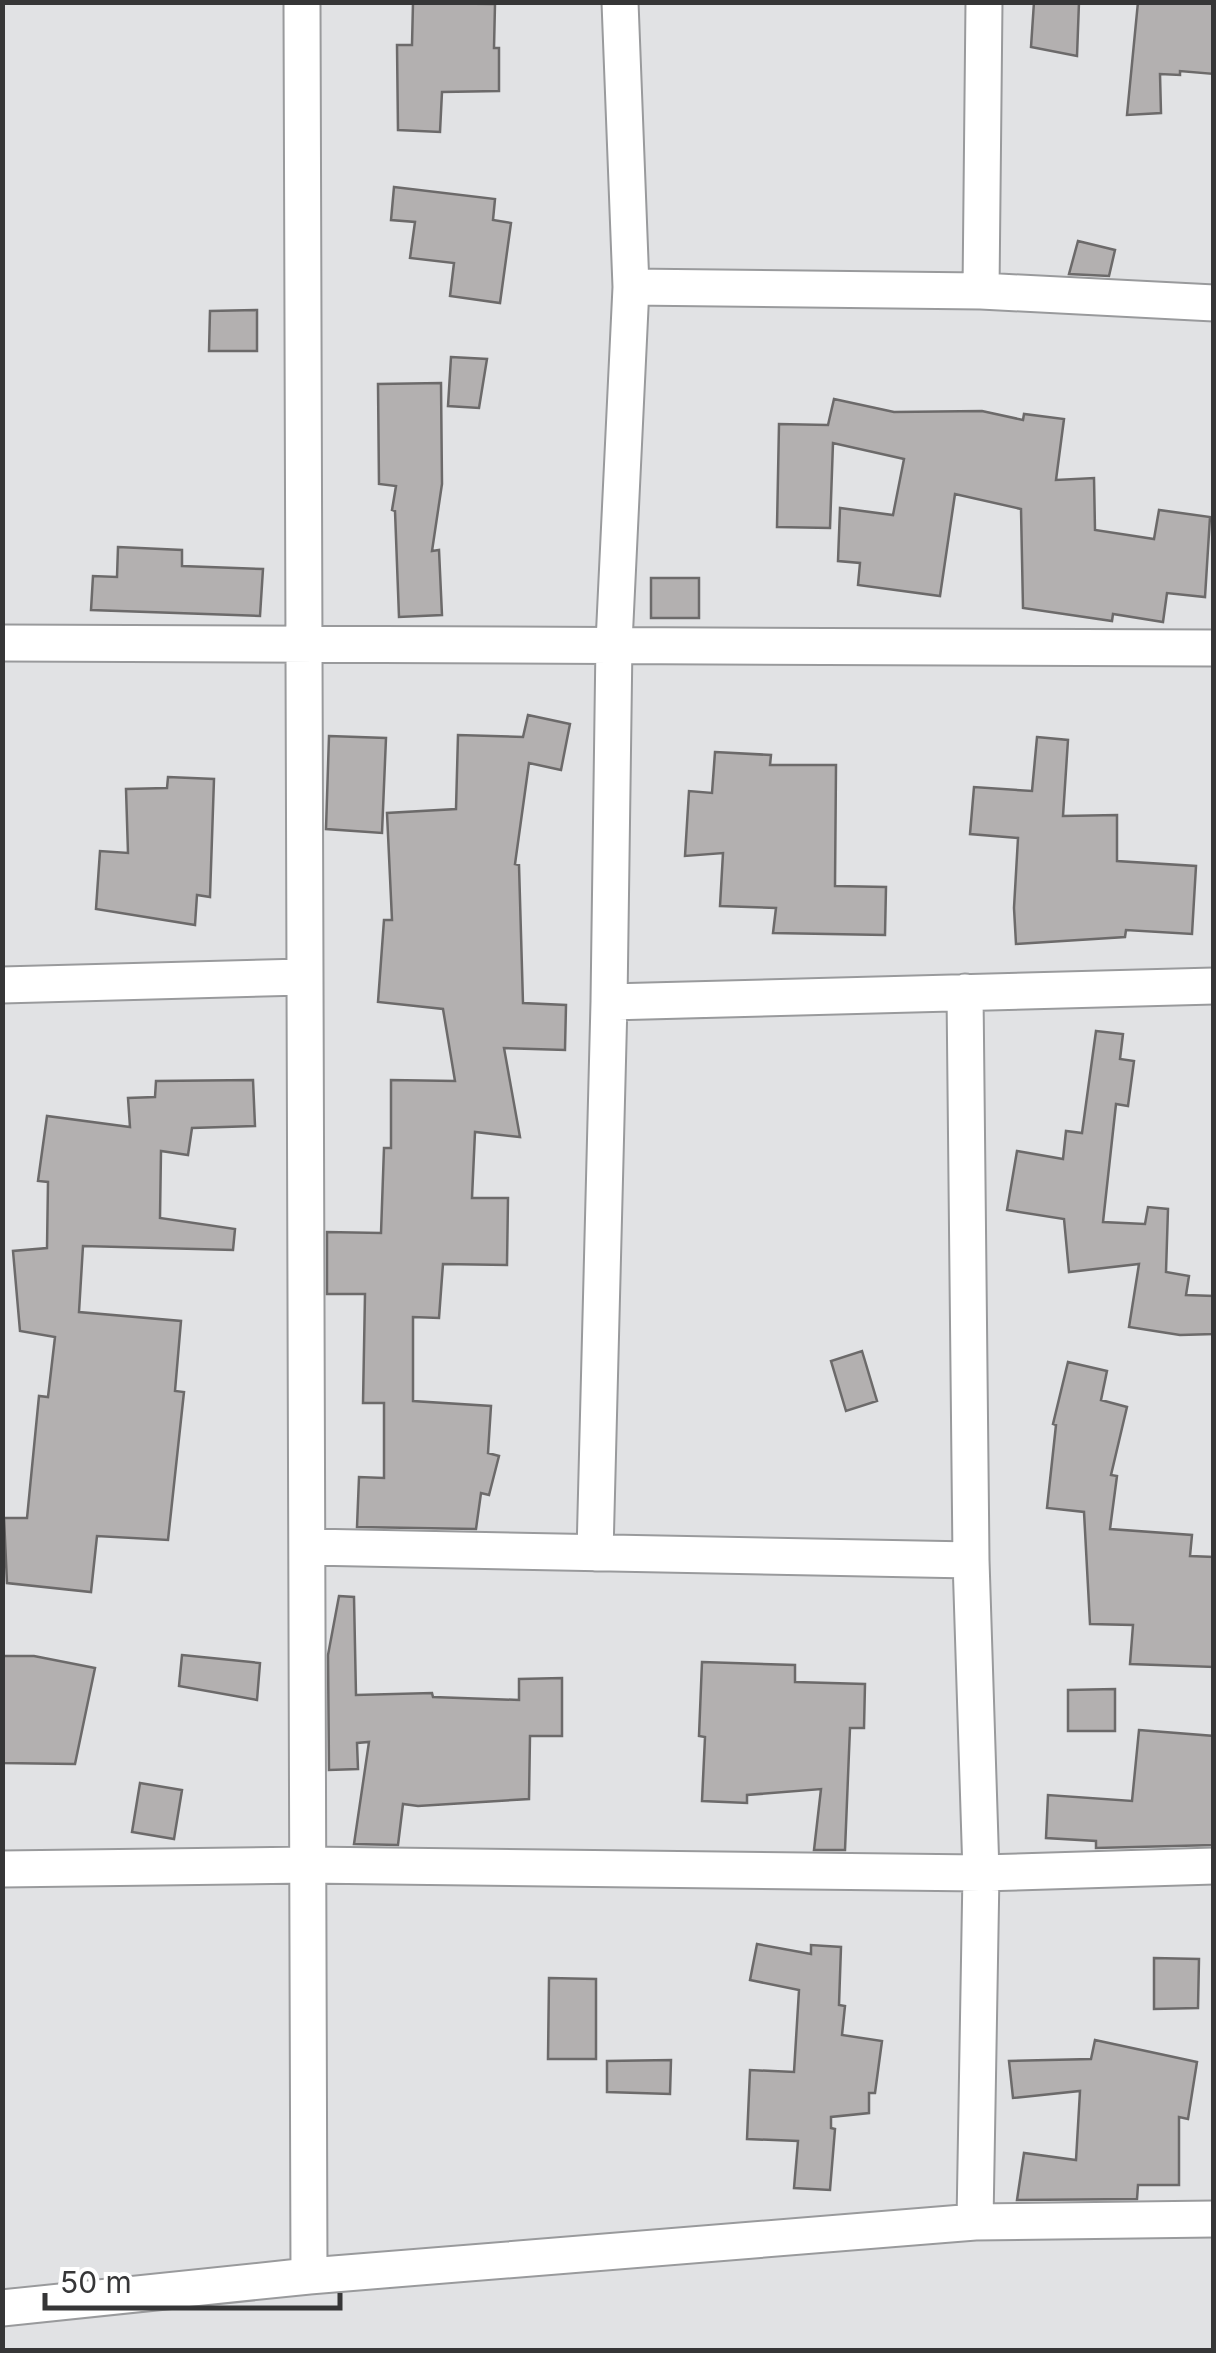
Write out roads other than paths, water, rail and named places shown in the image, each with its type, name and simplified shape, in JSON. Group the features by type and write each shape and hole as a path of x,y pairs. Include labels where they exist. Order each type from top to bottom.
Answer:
{"street":[{"path":"302,2 302,977 309,1548 310,2276"},
{"path":"595,1553 614,644 631,287 620,2"},
{"path":"980,291 984,2"},
{"path":"631,287 980,291 1214,304"},
{"path":"2,642 1214,648"},
{"path":"2,985 302,977"},
{"path":"609,1002 1214,986"},
{"path":"965,992 972,1560 982,1872 975,2222"},
{"path":"309,1548 972,1560"},
{"path":"2,1869 307,1865 982,1872 1214,1866"},
{"path":"2,2308 310,2276 975,2222 1214,2219"}]}
